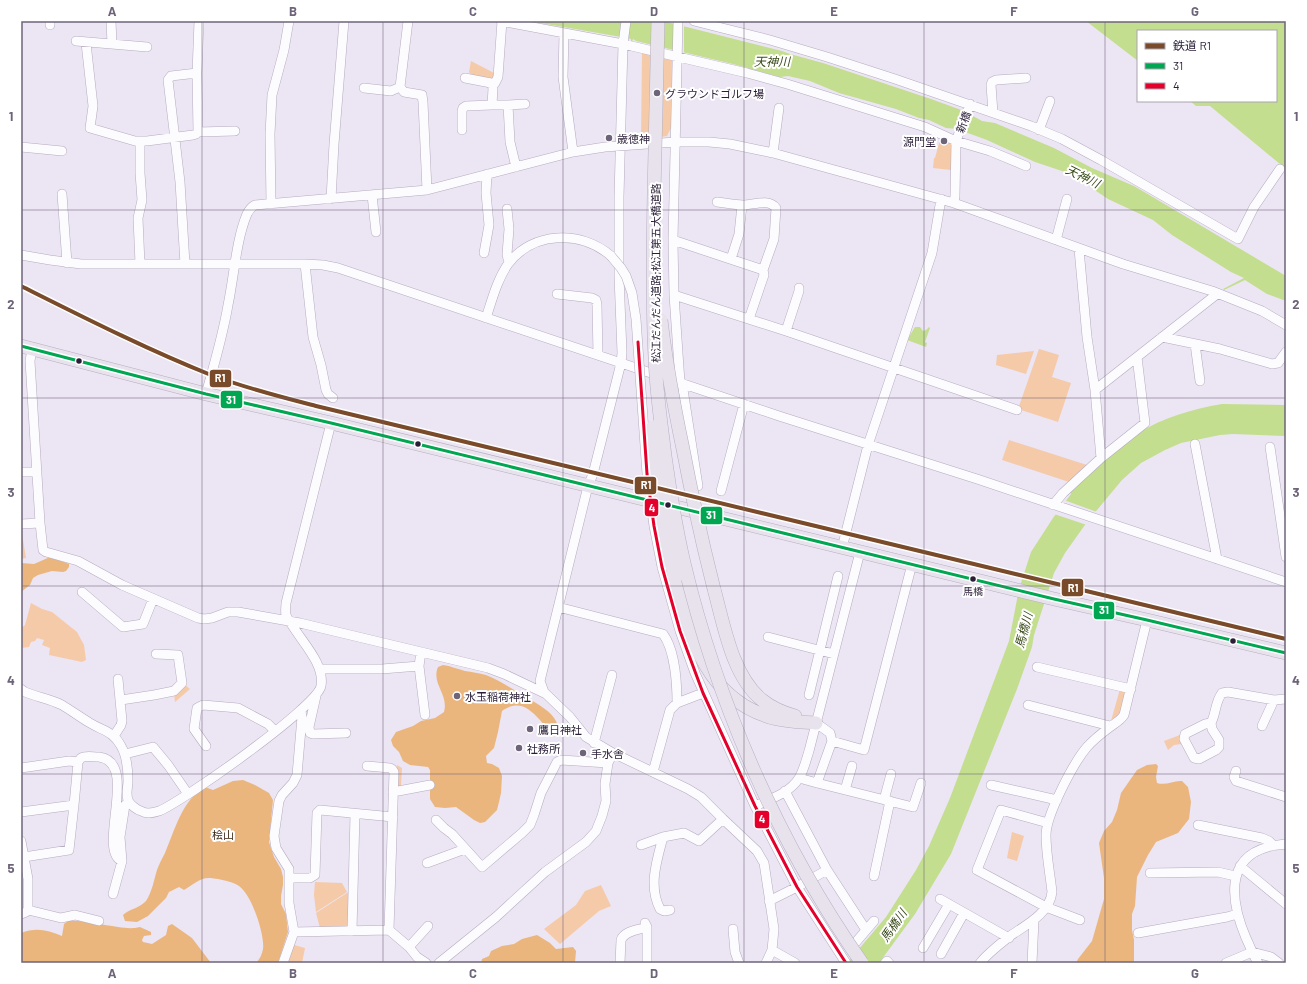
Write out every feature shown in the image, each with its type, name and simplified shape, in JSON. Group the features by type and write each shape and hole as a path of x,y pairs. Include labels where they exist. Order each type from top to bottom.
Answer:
{"highway":[{"name":"松江だんだん道路;松江第五大橋道路","path":"658,21 653,232 655,357 658,406 675,518 684,561 696,610 723,694 745,749 779,824 801,866 862,963"},
{"path":"653,232 662,329 668,370 689,477 714,589 730,647 736,663 747,684 762,700 771,706 793,716 816,723"},
{"path":"26,347 206,394 1054,599 1286,653"},
{"path":"658,406 653,420 658,485 668,548 685,617 700,656 715,680 724,691 742,704 764,715 787,720 816,723"}],"street":[{"path":"111,21 112,44"},
{"path":"198,132 197,73 199,21"},
{"path":"271,204 270,128 272,95 284,50 289,21"},
{"path":"331,199 344,21"},
{"path":"408,21 400,87 404,92 422,95 427,190"},
{"path":"492,105 493,85 498,77 501,21 623,43 677,55 787,84 925,127 1026,166"},
{"path":"626,21 623,43 619,197 621,363 594,469 588,486 540,679 541,687 546,694 570,717 586,737 613,753 688,789 701,797 752,846 761,857 765,868 774,929 772,950 766,963"},
{"path":"678,21 673,240 674,295 681,383 698,486"},
{"path":"694,21 731,25 770,40 827,57 970,105 1062,139 1238,239 1254,207 1280,169"},
{"path":"564,33 563,77 573,152"},
{"path":"76,41 147,47"},
{"path":"86,42 93,106 90,128 135,141 193,135 198,132 235,131"},
{"path":"185,264 180,182 168,78 171,76 197,73"},
{"path":"465,78 488,82 493,85"},
{"path":"993,113 992,82 996,80 1026,78"},
{"path":"364,88 391,91 400,87"},
{"path":"1039,130 1050,101"},
{"path":"462,130 462,110 466,106 525,104"},
{"path":"508,105 510,142 516,167"},
{"name":"新橋","path":"954,204 957,140 970,105"},
{"path":"774,153 779,108"},
{"path":"140,141 142,200 138,218 140,264"},
{"path":"206,394 225,322 243,228 249,210 255,205 427,190 573,152 620,146 675,142 709,142 730,144 774,153 941,199 1155,274 1206,289 1262,311 1286,325"},
{"path":"21,147 62,151"},
{"path":"484,253 489,225 486,193 487,174"},
{"path":"62,194 67,263"},
{"path":"372,195 376,232"},
{"path":"842,548 868,445 932,253 941,199"},
{"path":"1056,240 1066,199"},
{"path":"717,202 742,205 765,202 771,203 776,208 774,239 749,319"},
{"path":"731,258 739,234 742,205"},
{"path":"508,209 509,229 507,254 510,261"},
{"path":"486,318 500,278 510,261 523,249 548,239 561,237 575,238 601,248 611,256 626,276 632,293 636,319 647,474 654,526 662,567 680,631 704,693 755,806 797,887 844,961"},
{"path":"673,240 764,270"},
{"path":"1079,248 1086,337 1095,390 1101,458"},
{"path":"21,255 67,263 305,264 338,268 744,404 977,479 1286,582"},
{"path":"305,264 313,337 326,390 333,398"},
{"path":"786,331 799,288"},
{"path":"557,294 592,298 596,300 598,355"},
{"path":"1095,390 1217,294"},
{"path":"674,295 894,367 1017,410"},
{"path":"1162,337 1220,349 1272,364 1278,363 1286,352"},
{"path":"1195,344 1200,381"},
{"path":"26,347 30,361 42,550 78,561 122,586 198,618 212,618 228,612 238,612 290,621 488,668 546,694"},
{"path":"1056,506 1063,493 1101,458 1145,423 1137,357"},
{"path":"721,491 744,404"},
{"path":"21,689 25,692 60,705 114,736 125,754 128,770 127,796 129,802 140,811 152,813 188,794 276,731 301,711 316,696 321,688 322,680 317,663 286,614 286,602 331,423"},
{"path":"1195,444 1217,559"},
{"path":"1270,447 1286,557"},
{"path":"21,472 37,472"},
{"path":"1276,486 1286,487"},
{"path":"21,524 40,523"},
{"path":"755,806 793,786 799,778 809,751 860,552"},
{"path":"832,741 864,750 912,564"},
{"path":"809,695 838,576"},
{"path":"82,592 123,627 143,624 153,599"},
{"path":"558,607 664,634 668,641 677,683 677,703"},
{"path":"980,963 1009,938 1034,920 1051,899 1052,892 1046,835 1048,823 1057,800 1075,764 1096,738 1110,726 1117,723 1124,715 1147,620"},
{"path":"827,622 841,626"},
{"path":"768,637 834,654"},
{"path":"121,700 174,691 182,683 178,651 156,654"},
{"path":"421,652 419,666 425,715"},
{"path":"320,669 382,669 419,666"},
{"path":"1037,667 1130,689"},
{"path":"594,743 612,675"},
{"path":"114,736 122,721 118,679"},
{"path":"1211,723 1215,717 1219,698 1224,692 1274,700 1286,700"},
{"path":"652,772 670,710 677,703 704,693"},
{"path":"316,696 309,727 310,733 346,732"},
{"path":"1262,726 1274,700"},
{"path":"206,746 194,729 197,708 203,705 238,708 268,724 276,731"},
{"path":"1028,705 1110,726"},
{"path":"283,963 294,932 289,903 289,869 276,848 274,836 279,801 282,795 293,783 297,775 302,717 301,711"},
{"path":"816,723 830,734 832,741 817,784"},
{"path":"125,754 153,747 168,765 188,794"},
{"path":"439,963 496,917 545,872 586,842 596,831 606,801 608,763 613,753"},
{"path":"24,857 69,850 78,762 80,758 84,756 108,760 114,766 118,788 113,838 116,856 122,861"},
{"path":"21,768 69,761 78,762"},
{"path":"436,820 452,834 482,867 522,834 530,824 543,788 556,763 559,761 608,763"},
{"path":"367,766 390,768 394,772 389,930"},
{"path":"845,790 852,766"},
{"path":"1236,771 1234,777 1236,781 1286,797"},
{"path":"874,876 891,774"},
{"path":"799,778 817,784 913,807 921,783"},
{"path":"393,792 430,785"},
{"path":"991,785 1057,800"},
{"path":"785,791 827,870 866,930"},
{"path":"113,894 122,861 120,837 125,805 129,802"},
{"path":"21,812 74,805"},
{"path":"289,878 310,878 316,875 317,813 320,810 393,817"},
{"path":"1048,823 1000,810 977,870 1046,907 1080,920"},
{"path":"352,931 355,814"},
{"path":"641,845 663,837 684,833 699,841 723,819"},
{"path":"1198,825 1262,838 1269,841 1274,846"},
{"path":"663,837 655,871 654,884 655,894 660,908 664,911 670,910"},
{"path":"21,842 28,879 25,912 61,918 75,915 99,921"},
{"path":"1258,963 1237,914 1234,891 1235,876 1240,866 1257,852 1274,846 1286,844"},
{"path":"427,863 466,849"},
{"path":"1240,866 1286,904"},
{"path":"770,901 827,870"},
{"path":"1150,873 1218,872 1235,876"},
{"path":"940,899 1009,938"},
{"path":"923,948 949,904"},
{"path":"941,954 964,912"},
{"path":"1138,933 1237,914"},
{"path":"1032,963 1034,920"},
{"path":"856,942 874,922"},
{"path":"620,963 622,937 627,933 646,925 647,963"},
{"path":"409,947 428,926"},
{"path":"734,929 735,952 739,963"},
{"path":"294,932 389,930 409,947 416,960 426,963"},
{"path":"772,950 795,963"},
{"path":"1226,963 1252,952 1271,957 1279,963"},
{"path":"885,963 887,961 889,963"}],"shaded area":[{"name":"グラウンドゴルフ場","path":"642,51 672,59 671,128 667,136 641,140"},
{"path":"471,61 496,74 493,78 472,76 469,72"},
{"path":"941,136 951,143 951,170 933,168 934,158"},
{"path":"1039,349 1059,355 1052,377 1071,383 1058,422 1018,409"},
{"path":"1034,351 1026,374 996,365 997,355"},
{"path":"1009,440 1087,465 1069,482 1002,460"},
{"path":"21,528 26,558 21,559"},
{"path":"31,603 52,612 77,632 84,645 86,660 82,662 49,655 50,648 42,645 44,640 37,638 35,641 31,642 29,647 21,648 21,628 25,625"},
{"path":"185,685 190,689 175,702 174,694"},
{"path":"1120,689 1126,691 1120,714 1111,721"},
{"path":"1180,735 1182,744 1174,745 1168,750 1164,741"},
{"path":"397,765 402,768 401,786 398,786 396,783"},
{"path":"1012,832 1024,836 1017,861 1007,858"},
{"path":"315,882 342,883 347,892 316,912 314,895"},
{"path":"601,885 611,906 599,911 560,944 544,929 576,905 585,891"},
{"path":"350,891 350,924 347,928 320,928 316,913"},
{"path":"294,945 305,948 302,963 287,963"}],"green space":[{"path":"50,557 69,564 69,567 63,572 52,571 38,575 33,578 30,585 21,592 21,563 34,564"},
{"path":"443,665 486,675 499,681 537,703 554,718 557,724 558,730 549,732 536,715 522,706 513,706 502,711 494,748 486,756 487,763 499,768 502,776 501,793 497,810 485,822 480,823 474,820 456,807 435,807 430,799 430,770 428,767 410,765 403,761 399,752 393,746 391,740 396,732 413,726 421,721 435,718 444,712 444,700 438,684 436,673 438,667"},
{"path":"1156,764 1158,766 1156,777 1157,783 1164,784 1182,781 1188,787 1191,802 1189,819 1178,833 1156,842 1137,877 1135,906 1132,914 1134,963 1076,963 1092,941 1104,899 1104,878 1099,843 1104,831 1112,822 1117,810 1121,793 1137,770 1147,765"},
{"name":"桧山","path":"243,780 269,793 273,800 269,842 283,877 281,904 286,914 288,932 278,963 256,963 261,956 263,949 262,935 257,916 249,898 244,891 239,886 229,882 205,878 199,880 184,890 179,887 169,892 166,898 148,916 137,922 125,921 123,915 146,901 176,825 190,800 205,787 213,790 233,781"},
{"path":"68,921 87,922 126,928 140,927 151,932 151,935 144,936 142,940 143,942 152,944 166,935 168,926 172,924 192,938 211,963 21,963 21,933 32,930 42,930 62,936 64,924"},
{"path":"537,935 550,943 556,949 573,947 576,951 575,963 481,963 482,959 489,956 491,951"}],"water":[{"name":"天神川","path":"529,21 663,21 823,63 964,111 982,121 995,123 1054,148 1092,168 1134,186 1151,196 1286,276 1286,301 1267,294 1245,280 1224,290 1223,289 1244,278 1231,272 1172,235 1153,220 1108,199 1068,173 1035,162 987,140 957,129 946,128 929,120 919,118 896,109 839,93 810,81 788,76 780,77 633,39 631,42 631,39 627,38"},
{"path":"1086,21 1282,21 1286,24 1286,169 1210,106 1196,106 1191,102 1277,102 1277,30 1137,30 1137,60"},
{"path":"915,327 920,327 923,331 929,327 930,328 925,342 927,343 926,347 907,340"},
{"name":"馬橋川","path":"1222,404 1286,405 1286,436 1233,434 1220,435 1181,443 1141,463 1122,480 1087,522 1065,553 1054,573 1034,635 1032,647 1017,689 951,854 915,914 879,963 847,963 886,917 916,870 929,846 950,798 1009,641 1019,589 1031,552 1071,494 1070,492 1129,439 1138,433 1157,423 1178,415"}],"pier":[{"path":"673,21 684,24 684,54 673,51"},
{"path":"1064,500 1097,512 1087,525 1054,514"}],"rail line":[{"name":"R1","path":"21,286 163,354 211,375 263,392 1286,639"}],"transit line":[{"name":"4","path":"638,342 647,474 654,526 662,567 680,631 703,693 755,806 797,887 846,963"},
{"name":"31","path":"21,346 206,394 1054,599 1286,653"}],"place":[{"name":"グラウンドゴルフ場","path":"657,93"},
{"name":"歳徳神","path":"609,138"},
{"name":"源門堂","path":"944,141"},
{"name":"馬橋","path":"973,579"},
{"name":"水玉稲荷神社","path":"457,696"},
{"name":"鷹日神社","path":"530,729"},
{"name":"社務所","path":"519,748"},
{"name":"手水舎","path":"583,753"}]}
